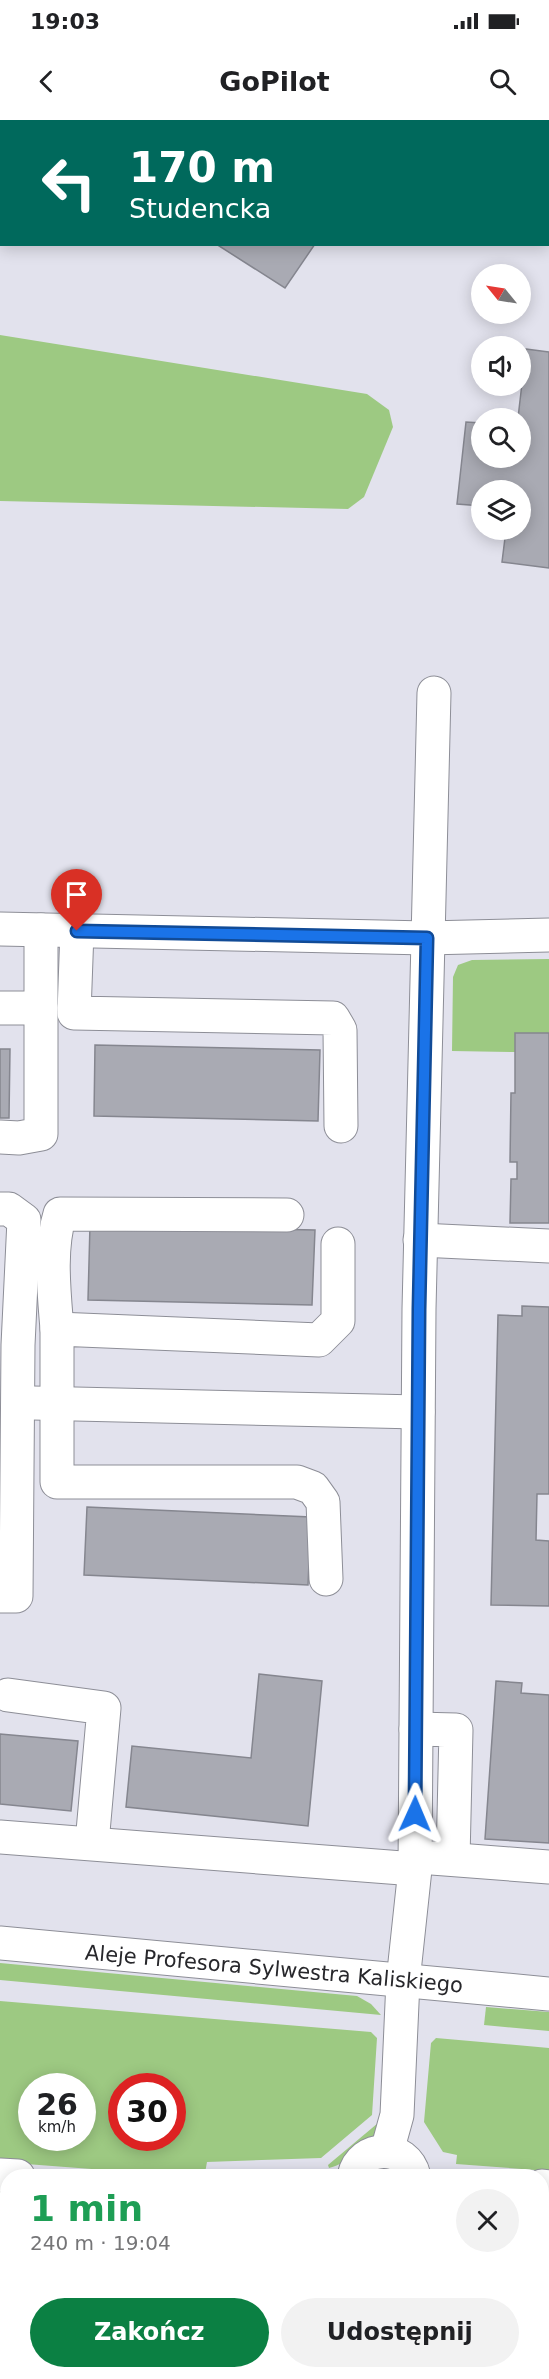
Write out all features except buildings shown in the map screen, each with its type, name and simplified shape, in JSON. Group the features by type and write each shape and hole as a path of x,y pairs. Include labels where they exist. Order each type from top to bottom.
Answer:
{"street":[{"path":"387,2151 397,2115 403,1981 415,1863 420,1240 434,693"},
{"path":"0,929 427,938 549,935"},
{"path":"0,1137 19,1138 41,1134 41,930"},
{"path":"77,931 74,1013 333,1018 340,1029 341,1126"},
{"path":"0,1008 41,1008"},
{"path":"0,1209 9,1209 24,1220 9,1327 9,1480 16,1596 0,1596"},
{"path":"287,1215 60,1214 56,1228 54,1295 57,1329 57,1482 297,1482 313,1488 324,1502 326,1579"},
{"path":"420,1240 549,1246"},
{"path":"57,1329 319,1340 338,1322 338,1244"},
{"path":"9,1402 418,1412"},
{"path":"8,1695 104,1708 92,1843"},
{"path":"416,1729 456,1730 453,1859"},
{"path":"0,1837 415,1863 453,1859 549,1867"},
{"name":"Aleje Profesora Sylwestra Kaliskiego","path":"0,1943 549,1994"},
{"path":"357,2169 360,2161 377,2151 387,2151 403,2157 411,2169"}],"green space":[{"path":"0,335 367,394 389,410 393,427 364,497 348,509 0,501"},
{"path":"549,959 549,1033 516,1033 515,1052 452,1051 453,977 458,965 472,960"},
{"path":"0,1963 357,1996 371,2004 381,2015 0,1980"},
{"path":"0,2001 371,2032 377,2038 372,2115 321,2158 207,2162 206,2169 92,2169 0,2162"},
{"path":"486,2007 549,2012 549,2031 484,2025"},
{"path":"436,2038 549,2048 549,2169 456,2164 457,2155 443,2152 424,2122 431,2043"},
{"path":"378,2123 373,2138 360,2152 329,2168 328,2165"}],"route":[{"path":"77,931 427,938 419,1309 415,1814"}]}
